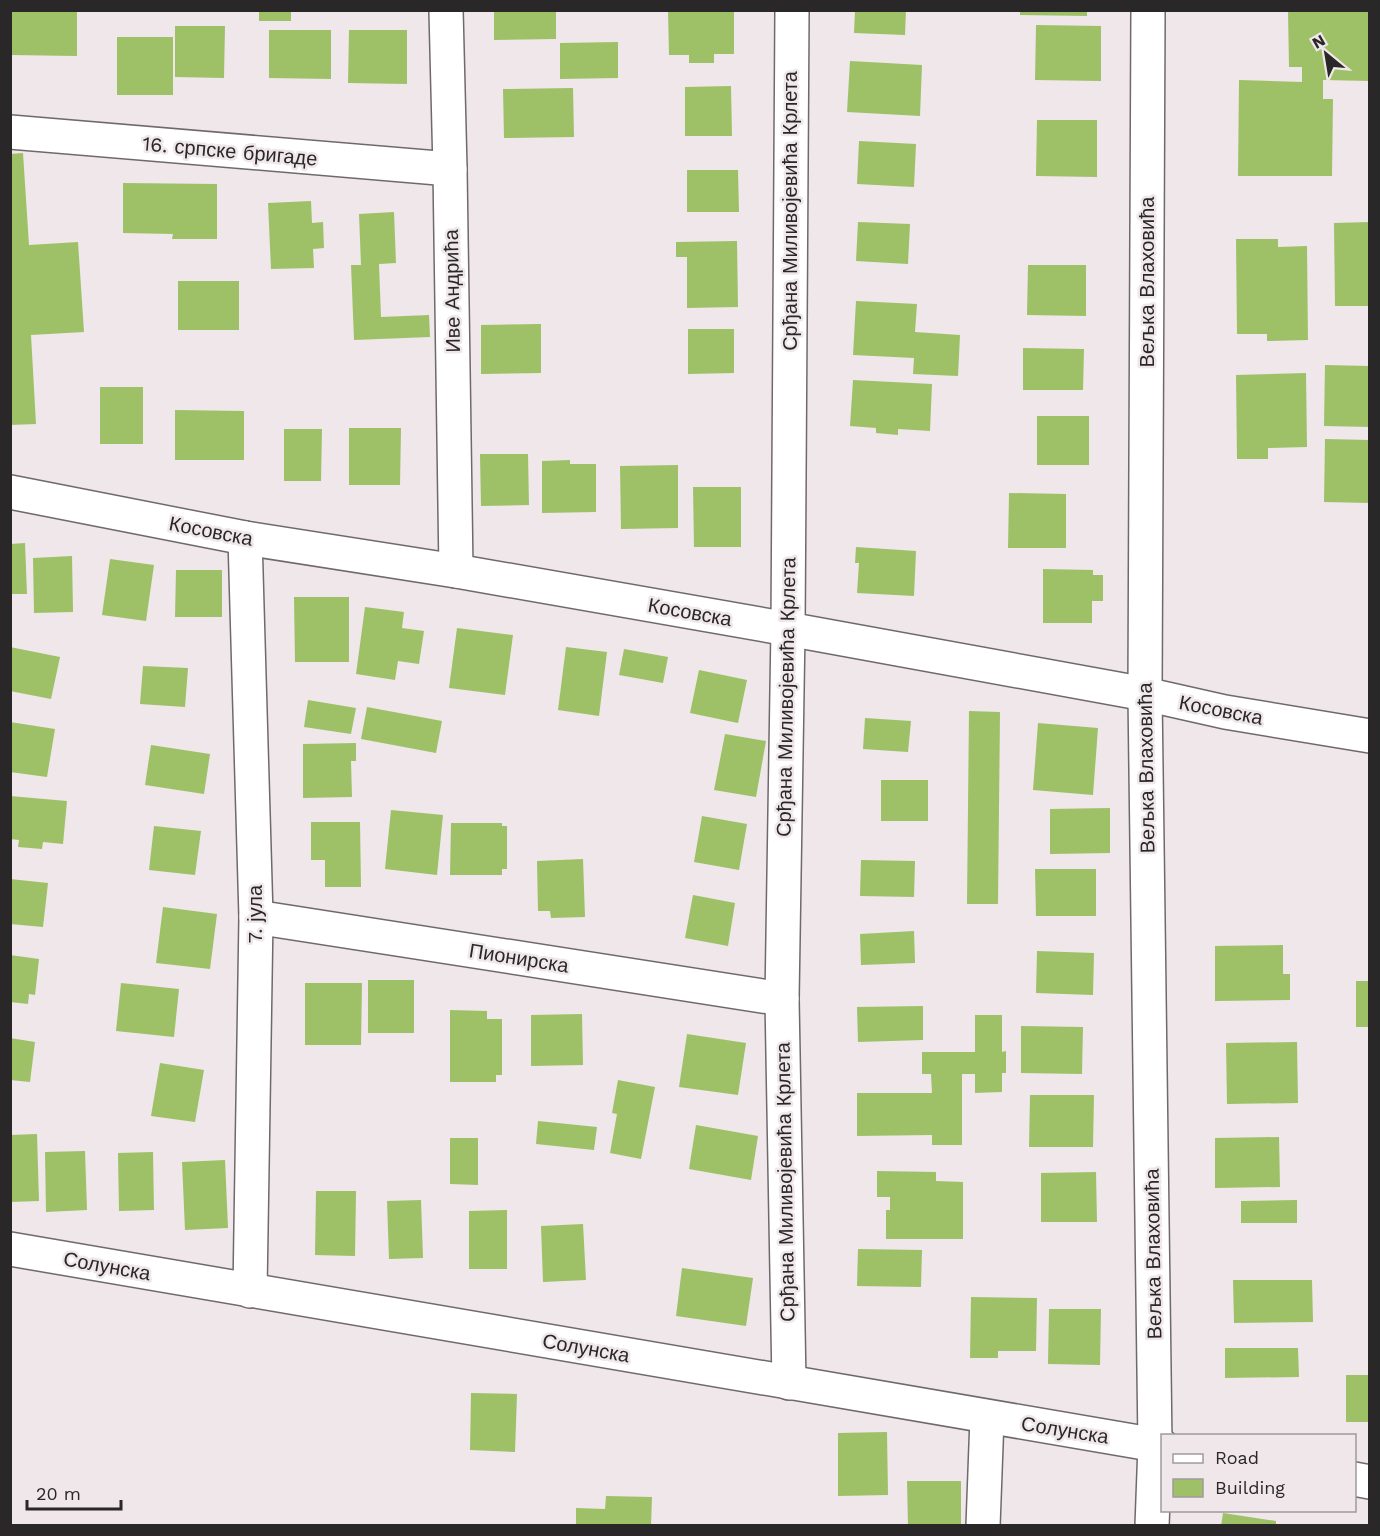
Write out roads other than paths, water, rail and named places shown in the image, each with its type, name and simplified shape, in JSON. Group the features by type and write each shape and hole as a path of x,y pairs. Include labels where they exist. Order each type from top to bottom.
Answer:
{"street":[{"name":"Иве Андрића","path":"446,10 456,571"},
{"name":"Срђана Миливојевића Крлета","path":"789,1383 782,999 788,629 792,10"},
{"name":"Вељка Влаховића","path":"1148,10 1145,694 1159,1445 1152,1526"},
{"name":"16. српске бригаде","path":"10,132 450,169"},
{"name":"Косовска","path":"10,492 245,538 456,571 788,629 1145,694 1225,712 1370,736"},
{"name":"7. јула","path":"245,538 256,917 250,1291"},
{"name":"Пионирска","path":"256,917 782,999"},
{"name":"Солунска","path":"10,1249 987,1418 1159,1445"},
{"path":"983,1526 987,1418"}]}
